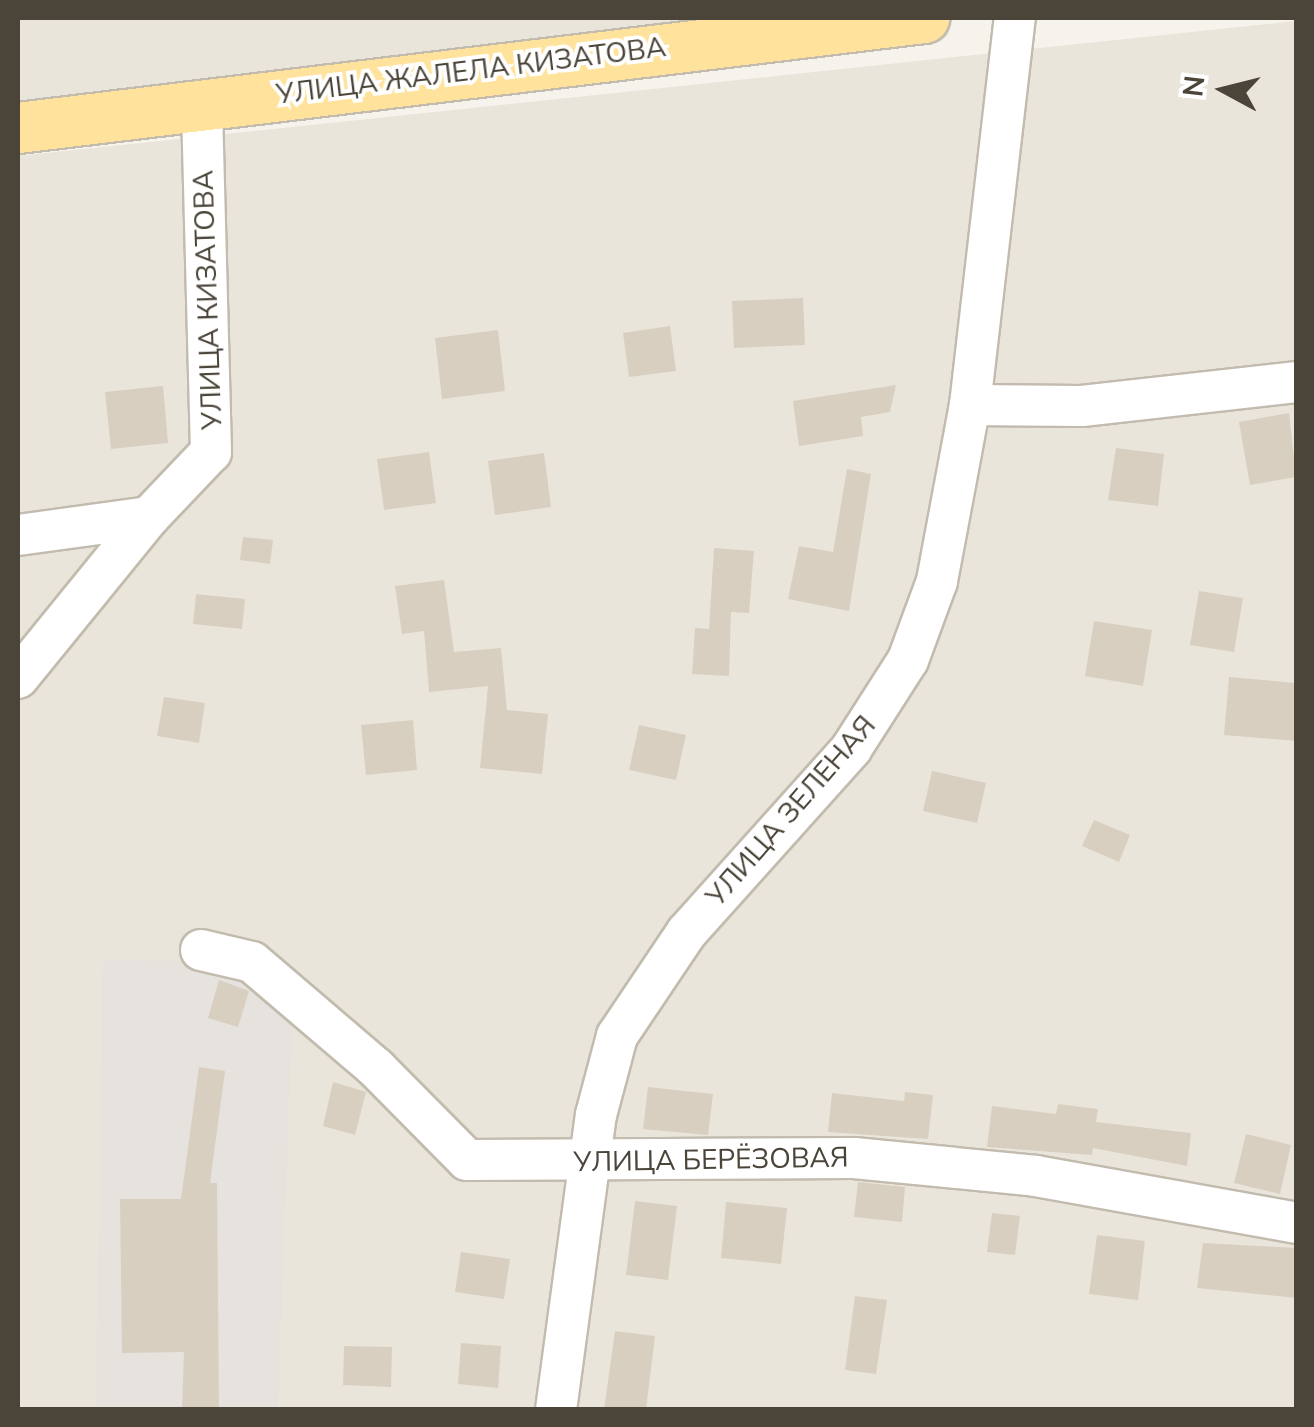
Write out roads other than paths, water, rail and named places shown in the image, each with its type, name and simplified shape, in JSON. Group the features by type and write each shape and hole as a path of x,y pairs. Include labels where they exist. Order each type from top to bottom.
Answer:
{"main road":[{"name":"УЛИЦА ЖАЛЕЛА КИЗАТОВА","path":"18,128 924,18"}],"street":[{"name":"УЛИЦА ЗЕЛЕНАЯ","path":"556,1410 603,1077 645,983 851,749 908,660 937,581 970,405 1015,18"},
{"name":"УЛИЦА КИЗАТОВА","path":"18,678 148,516 196,474 214,434 202,105"},
{"path":"970,405 1082,406 1296,382"},
{"path":"18,534 148,516"},
{"name":"УЛИЦА БЕРЁЗОВАЯ","path":"201,950 252,962 376,1068 467,1160 854,1158 1036,1176 1296,1222"}]}
